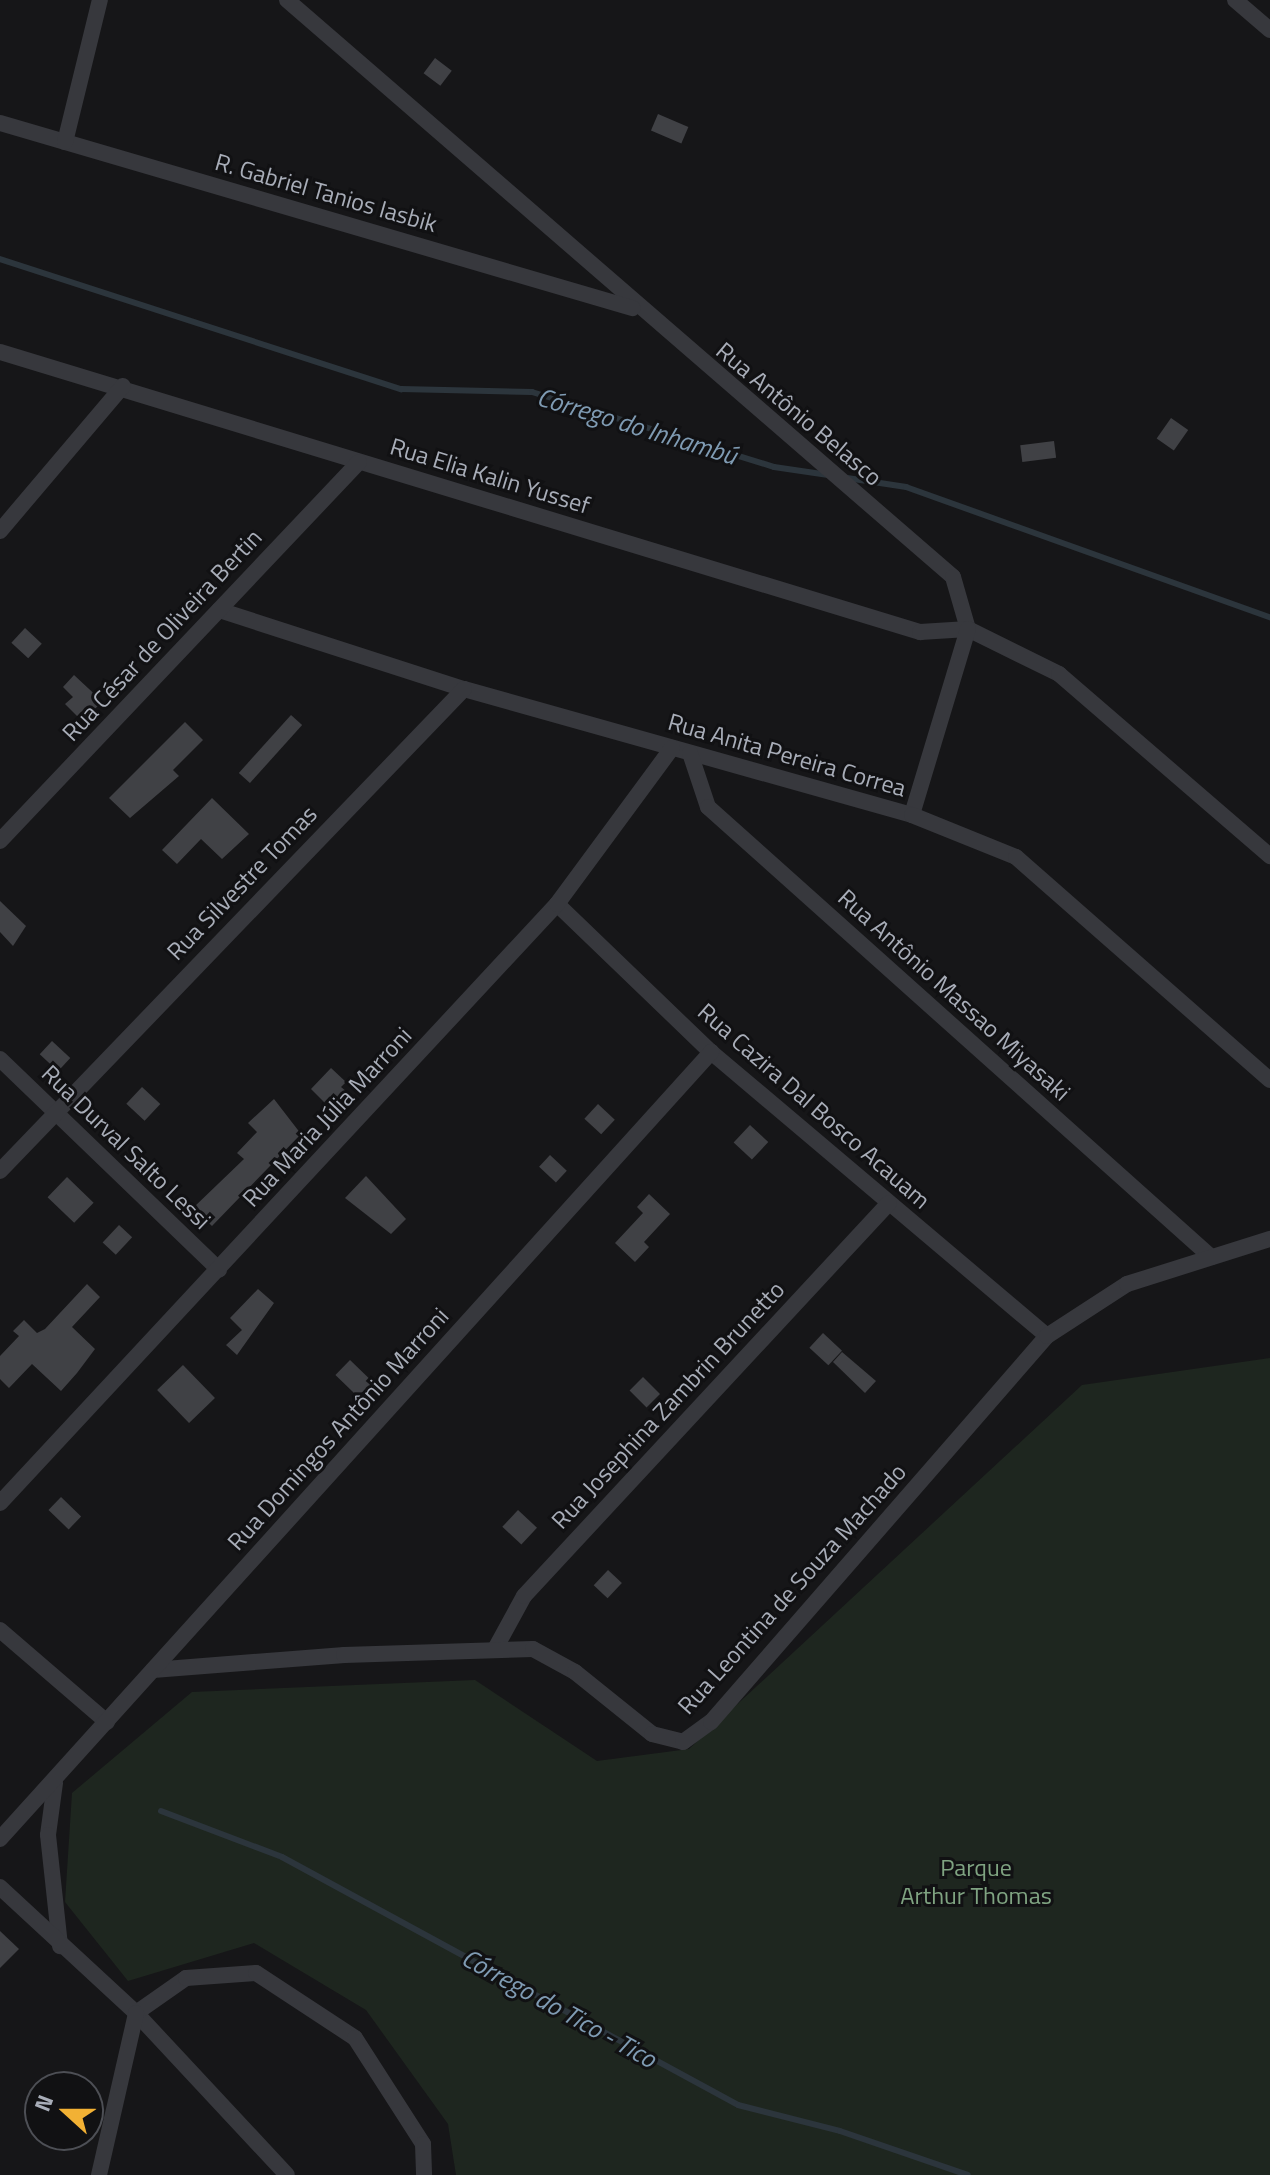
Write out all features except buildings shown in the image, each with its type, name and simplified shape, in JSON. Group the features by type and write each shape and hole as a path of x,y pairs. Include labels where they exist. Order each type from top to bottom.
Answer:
{"street":[{"path":"65,142 100,0"},
{"name":"Rua Antônio Belasco","path":"287,0 644,314 953,577 968,629"},
{"path":"1235,0 1270,30"},
{"name":"R. Gabriel Tanios Iasbik","path":"0,123 644,314"},
{"name":"Rua Elia Kalin Yussef","path":"0,352 123,386 359,462 920,632 968,629"},
{"path":"0,531 123,386"},
{"name":"Rua César de Oliveira Bertin","path":"0,841 359,462"},
{"name":"Rua Anita Pereira Correa","path":"219,610 464,689 912,815 1016,857 1270,1080"},
{"path":"912,815 968,629 1059,674 1270,856"},
{"name":"Rua Silvestre Tomas","path":"0,1171 464,689"},
{"name":"Rua Maria Júlia Marroni","path":"0,1503 557,904 672,748"},
{"name":"Rua Antônio Massao Miyasaki","path":"690,753 708,807 1211,1257"},
{"name":"Rua Cazira Dal Bosco Acauam","path":"557,904 711,1052 1047,1336"},
{"name":"Rua Domingos Antônio Marroni","path":"0,1839 55,1783 153,1670 711,1052"},
{"name":"Rua Durval Salto Lessi","path":"0,1059 219,1270"},
{"name":"Rua Josephina Zambrin Brunetto","path":"495,1649 524,1596 889,1203"},
{"name":"Rua Leontina de Souza Machado","path":"153,1670 495,1649 544,1653 652,1734 683,1742 711,1722 1047,1336 1127,1284 1270,1239"},
{"path":"0,1630 107,1722"},
{"path":"55,1783 48,1835 60,1946"},
{"path":"0,1887 60,1946 136,2013 287,2175"},
{"path":"99,2175 136,2013 186,1978 256,1973 355,2038 423,2144 424,2175"}],"green space":[{"name":"Parque Arthur Thomas","path":"1270,1358 1270,2175 456,2175 448,2124 366,2010 254,1943 128,1981 65,1902 72,1793 192,1692 475,1680 597,1761 689,1749 1082,1385"}],"waterway":[{"name":"Córrego do Inhambú","path":"0,259 401,389 532,392 774,467 828,475"},
{"name":"Córrego do Inhambú","path":"847,478 906,487 1270,617"},
{"name":"Córrego do Tico - Tico","path":"161,1811 282,1857 738,2105 840,2131 968,2175"}]}
